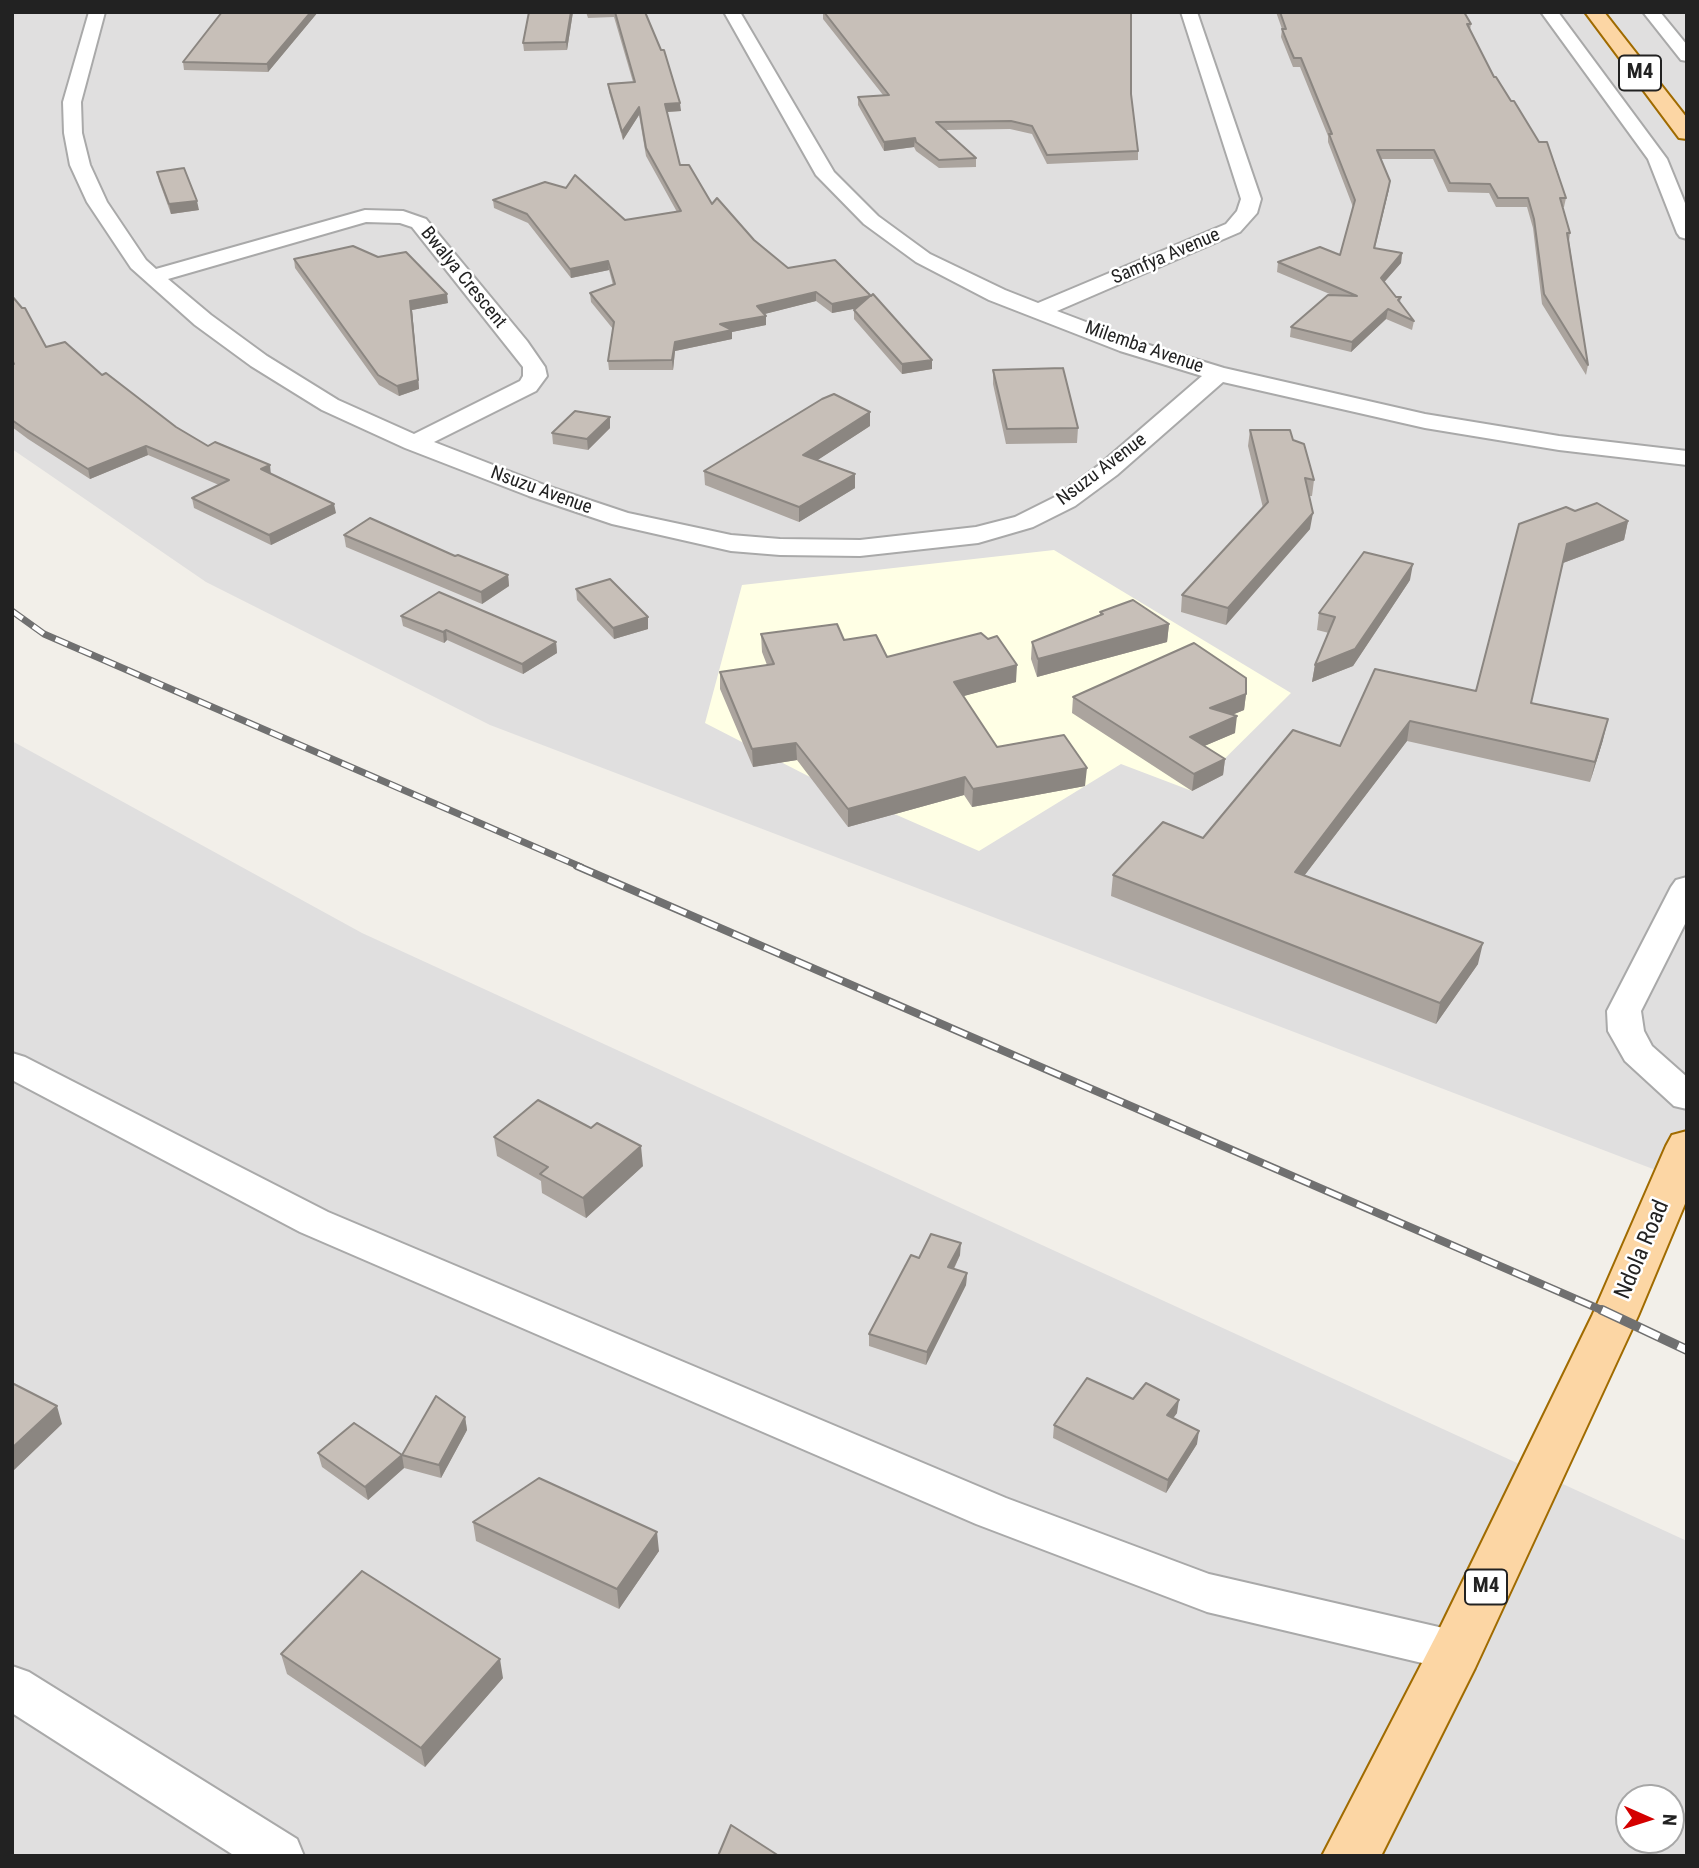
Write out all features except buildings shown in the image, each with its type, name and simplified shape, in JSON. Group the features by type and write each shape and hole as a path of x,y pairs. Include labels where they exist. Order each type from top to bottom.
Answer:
{"main road":[{"name":"M4","path":"1594,12 1687,134"},
{"name":"Ndola Road","path":"1456,1651 1615,1316 1687,1146"},
{"name":"M4","path":"1351,1856 1456,1651"}],"street":[{"name":"Nsuzu Avenue","path":"97,12 72,102 73,133 80,165 97,202 138,264 202,320 259,361 330,405 414,443 538,491 621,519 731,543 780,547 872,547 978,535 1024,522 1066,501 1108,470 1218,374"},
{"name":"Milemba Avenue","path":"732,12 826,175 871,220 923,258 997,295 1128,346 1218,374 1425,421 1559,443 1687,457"},
{"name":"Samfya Avenue","path":"1040,310 1233,228 1247,213 1251,199 1189,12"},
{"path":"1549,12 1657,159 1687,233"},
{"path":"1650,12 1687,56"},
{"name":"Bwalya Crescent","path":"152,277 365,216 403,217 418,223 519,346 534,368 535,376 528,386 414,443"},
{"path":"1687,887 1624,1011 1626,1031 1638,1054 1687,1097"},
{"path":"12,1065 314,1222 991,1511 1207,1593 1456,1651"},
{"path":"12,1687 279,1856"}],"shaded area":[{"path":"12,12 1687,12 1687,1182 490,725 206,582 12,449"},
{"path":"1054,550 1291,693 1192,791 1121,764 979,851 810,777 705,723 742,585"},
{"path":"12,741 362,933 1687,1541 1687,1856 12,1856"}],"railway":[{"path":"12,611 44,634 581,867"},
{"path":"577,866 1606,1312"},
{"path":"1602,1310 1687,1350"}]}
